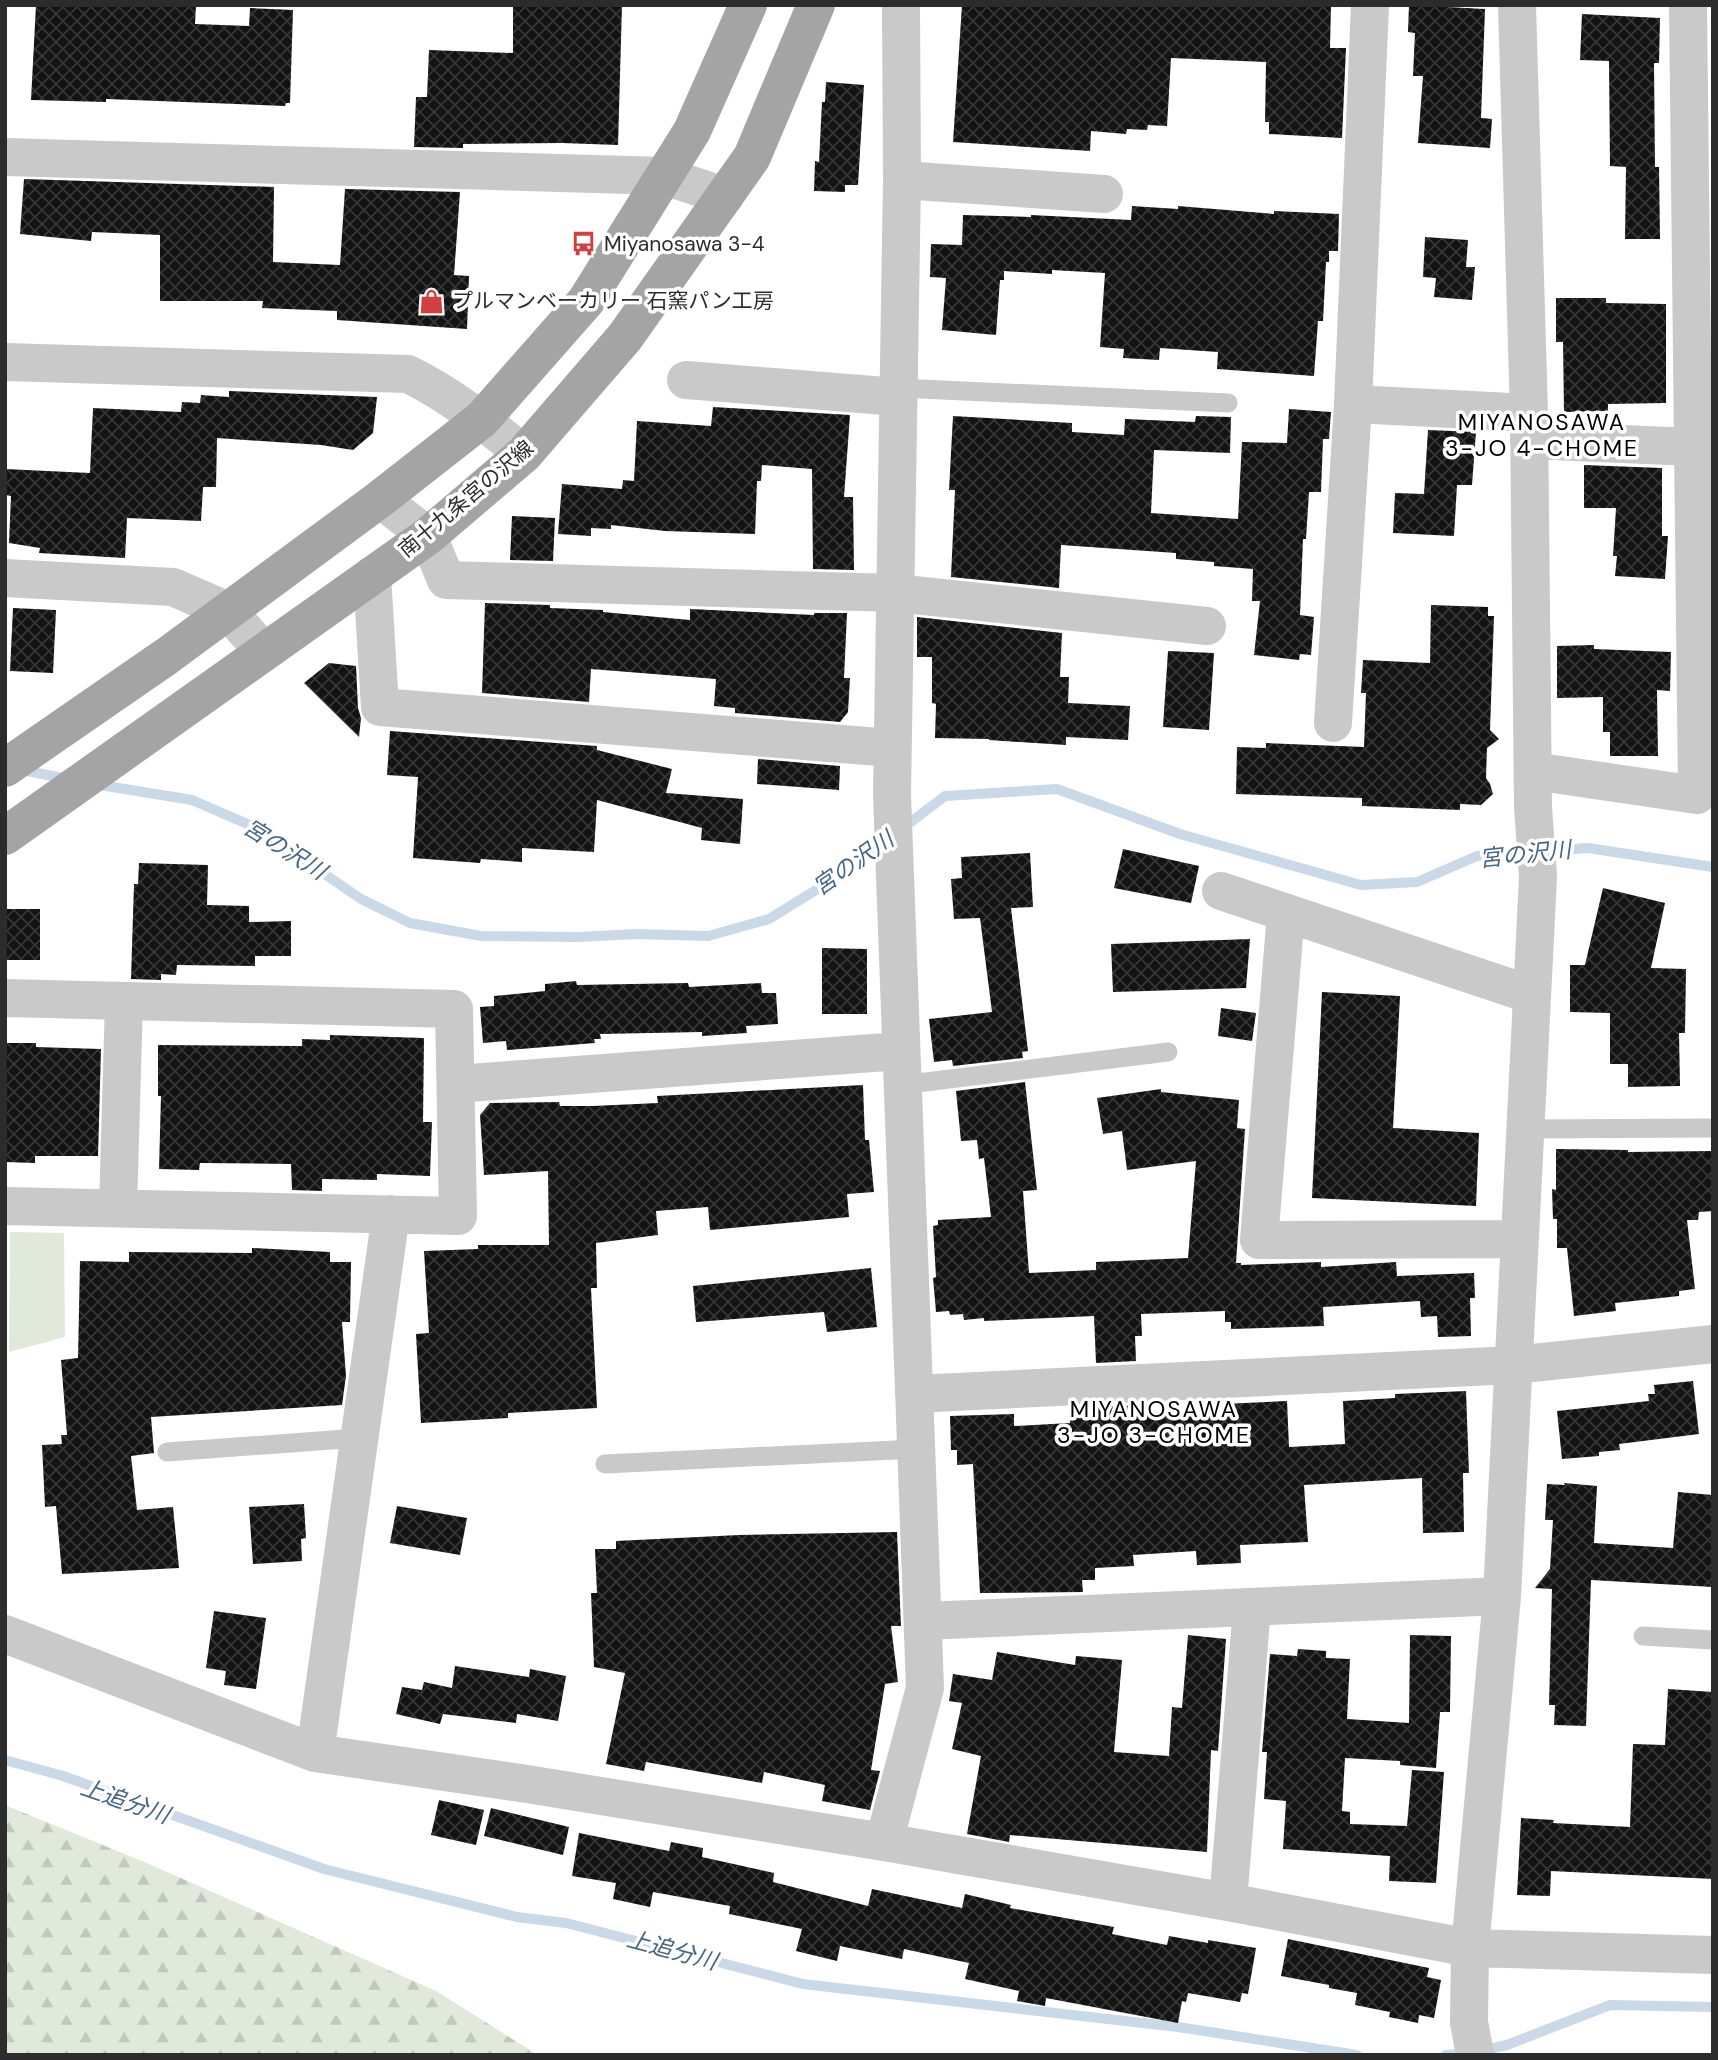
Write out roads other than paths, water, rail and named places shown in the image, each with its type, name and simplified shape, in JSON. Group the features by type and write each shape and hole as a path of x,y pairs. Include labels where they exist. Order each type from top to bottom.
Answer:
{"main road":[{"path":"18,759 228,611 380,499 482,419 586,301 692,131 748,5"},
{"name":"南十九条宮の沢線","path":"5,836 428,536 524,454 625,337 752,157 816,5"}],"street":[{"path":"884,1842 925,1688 892,794 902,180 901,5"},
{"path":"1333,723 1353,404 1370,5"},
{"path":"1472,2038 1470,1948 1502,1596 1538,877 1533,789 1529,427 1517,5"},
{"path":"1533,789 1697,795 1688,5"},
{"path":"5,157 664,176 725,196"},
{"path":"902,180 1104,194"},
{"path":"5,362 408,374 434,387 482,419 524,454"},
{"path":"686,380 898,392"},
{"path":"1353,404 1693,447"},
{"path":"380,499 428,536 446,580 895,593 1208,626"},
{"path":"372,575 380,706 892,748"},
{"path":"5,578 173,587 228,611 263,651"},
{"path":"1221,891 1531,995"},
{"path":"1286,913 1259,1240 1520,1238"},
{"path":"5,998 454,1009 458,1216 5,1206"},
{"path":"118,1208 124,1001"},
{"path":"456,1084 901,1068"},
{"path":"315,1753 391,1214"},
{"path":"914,1394 1513,1365 1713,1344"},
{"path":"923,1621 1502,1596"},
{"path":"1228,1902 1252,1607"},
{"path":"5,1634 315,1753 527,1784 884,1842 1228,1902 1470,1948 1713,1955"}],"lane":[{"path":"898,392 1228,402"},
{"path":"901,1068 1168,1052"},
{"path":"1525,1129 1713,1128"},
{"path":"167,1452 359,1438"},
{"path":"605,1464 916,1450"},
{"path":"1643,1636 1713,1640"}],"waterway":[{"name":"宮の沢川","path":"22,770 68,779"},
{"name":"宮の沢川","path":"94,784 192,800 259,829 361,899 410,923 481,936 708,936 769,919 842,874 884,842"},
{"name":"宮の沢川","path":"903,828 945,796 1057,789 1180,834 1361,885 1417,882 1477,856 1588,848 1713,867"},
{"name":"上追分川","path":"5,1760 63,1776 324,1869 517,1917 566,1923 803,1984 1178,2027 1357,2055"},
{"name":"上追分川","path":"1446,2055 1507,2045 1610,2005 1713,2007"}],"place":[{"name":"Miyanosawa 3-4","path":"584,244"},
{"name":"プルマンベーカリー 石窯パン工房","path":"432,301"}],"district":[{"name":"MIYANOSAWA 3-JO 4-CHOME","path":"1542,435"},
{"name":"MIYANOSAWA 3-JO 3-CHOME","path":"1154,1422"}]}
